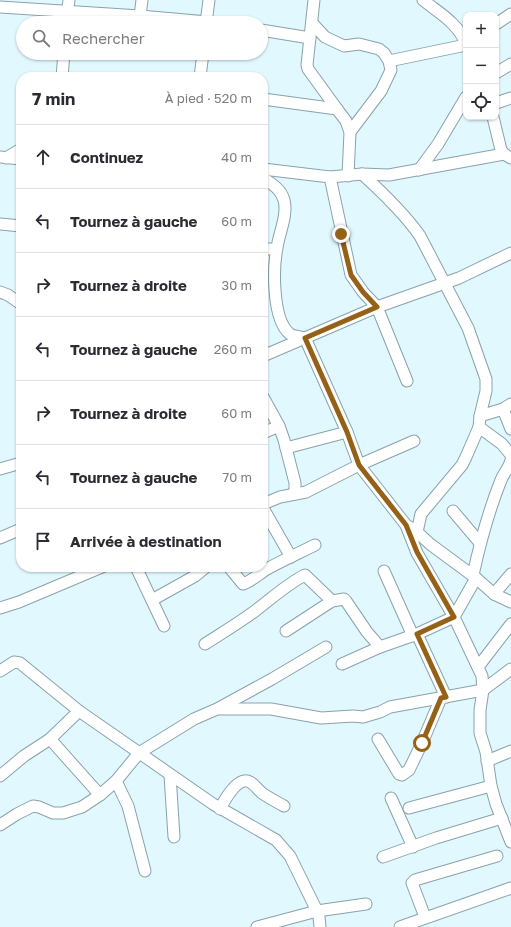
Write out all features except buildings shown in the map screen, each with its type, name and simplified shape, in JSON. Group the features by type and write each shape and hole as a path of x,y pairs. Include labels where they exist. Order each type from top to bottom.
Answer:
{"street":[{"path":"66,16 69,0"},
{"path":"140,16 142,0"},
{"path":"207,16 209,0"},
{"path":"314,0 307,65 308,69 346,121 350,132 348,176"},
{"path":"423,0 453,23 463,37"},
{"path":"0,7 54,16"},
{"path":"499,22 511,14"},
{"path":"312,23 325,37 344,46 359,44 379,49 384,53 389,61 391,70 381,91 350,132"},
{"path":"268,31 310,38"},
{"path":"389,61 463,45"},
{"path":"62,72 63,60"},
{"path":"201,72 202,60"},
{"path":"499,71 511,64"},
{"path":"499,102 511,98"},
{"path":"268,100 337,109"},
{"path":"419,170 438,144 463,102"},
{"path":"493,120 501,150 508,159"},
{"path":"3,158 16,152"},
{"path":"3,158 16,159"},
{"path":"268,170 330,177 362,174 389,175 508,159"},
{"path":"362,174 414,226 468,328 486,379 486,391 480,422 462,465 421,514 417,532"},
{"path":"330,177 351,275 363,292 377,307 407,381"},
{"path":"268,182 278,189 284,199 285,207 276,249 274,284 276,302 282,322 290,334 305,338"},
{"path":"0,224 16,226"},
{"path":"268,249 276,249"},
{"path":"268,354 377,307 459,278 511,253"},
{"path":"0,292 16,301"},
{"path":"305,338 347,432 359,465 406,525 417,552 454,617 478,666 482,676 483,690 480,710 480,733 486,752 491,786 496,804 511,842"},
{"path":"268,406 279,426 286,448 295,483 295,494"},
{"path":"480,422 507,407 511,429"},
{"path":"480,422 511,455"},
{"path":"268,431 279,426"},
{"path":"286,448 347,432"},
{"path":"268,502 280,497 306,492 359,465 414,441"},
{"path":"342,664 380,647 415,635 454,617 474,577 480,543 501,478 510,465 511,460"},
{"path":"0,470 16,465"},
{"path":"453,511 480,543"},
{"path":"268,517 291,557"},
{"path":"406,525 417,532 494,594 511,602"},
{"path":"0,538 16,531"},
{"path":"268,568 315,545"},
{"path":"378,739 398,774 402,775 409,770 443,698 384,571"},
{"path":"0,608 19,602 90,572"},
{"path":"138,572 164,626"},
{"path":"152,600 200,572"},
{"path":"233,572 243,584 248,583 262,572"},
{"path":"494,594 511,574"},
{"path":"205,644 255,611 298,578 305,575 332,601"},
{"path":"286,631 332,601 344,599 367,632 380,647"},
{"path":"478,666 511,624"},
{"path":"0,825 33,806 53,813 64,813 82,807 116,781 139,753 194,719 217,709 272,679 326,647"},
{"path":"0,670 14,662 20,663 79,711 170,775 220,809 276,840 290,856 317,910 320,927"},
{"path":"217,709 271,709 321,718 363,717 380,712 390,707 483,690 511,669"},
{"path":"0,776 24,756 50,739 79,711"},
{"path":"50,739 100,794"},
{"path":"487,761 511,751"},
{"path":"170,775 174,837"},
{"path":"116,781 128,806 145,871"},
{"path":"220,809 226,797 241,781 249,781 262,793 284,806"},
{"path":"409,808 491,786"},
{"path":"391,798 413,846"},
{"path":"383,858 413,846 502,818"},
{"path":"426,917 412,883 415,880 497,856"},
{"path":"400,927 511,888"},
{"path":"257,927 317,910 366,904"}],"route":[{"path":"341,234 351,275 363,292 377,307 305,338 347,432 359,465 406,525 417,552 454,617 417,634 446,697 441,698 422,743"}]}
